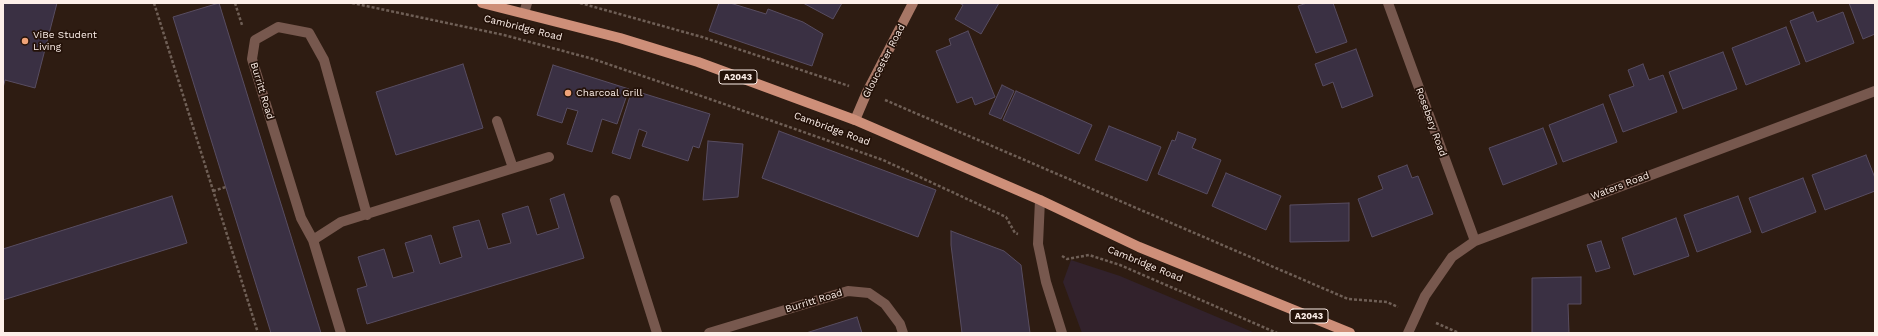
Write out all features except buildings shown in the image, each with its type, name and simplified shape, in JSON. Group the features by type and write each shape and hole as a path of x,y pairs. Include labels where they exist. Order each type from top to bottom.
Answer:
{"main road":[{"name":"Cambridge Road","path":"482,3 526,8 698,62 855,120 1040,200 1139,246 1350,333"}],"street":[{"name":"Gloucester Road","path":"855,120 867,92 913,3"},
{"name":"Rosebery Road","path":"1388,3 1475,241"},
{"name":"Burritt Road","path":"341,333 313,240 301,218 252,60 255,40 278,27 309,33 324,60 367,215"},
{"name":"Waters Road","path":"1408,333 1425,296 1452,257 1475,241 1875,91"},
{"path":"497,121 513,168"},
{"path":"313,240 341,222 549,157"},
{"path":"615,200 657,333"},
{"path":"1040,200 1038,244 1046,282 1062,333"},
{"name":"Burritt Road","path":"709,333 848,291 869,293 885,304 900,324 903,333"}],"path":[{"path":"154,3 258,333"},
{"name":"Cambridge Road","path":"352,3 504,35 593,58 883,160 1006,217 1015,233 1067,259 1089,256 1120,265 1277,333"},
{"path":"580,3 702,37 867,92 1348,299 1387,302 1459,333"},
{"path":"213,191 226,187"}],"shaded area":[{"path":"1071,260 1120,276 1255,333 1082,333 1063,282"}],"place":[{"name":"ViBe Student Living","path":"25,41"},
{"name":"Charcoal Grill","path":"568,93"}]}
